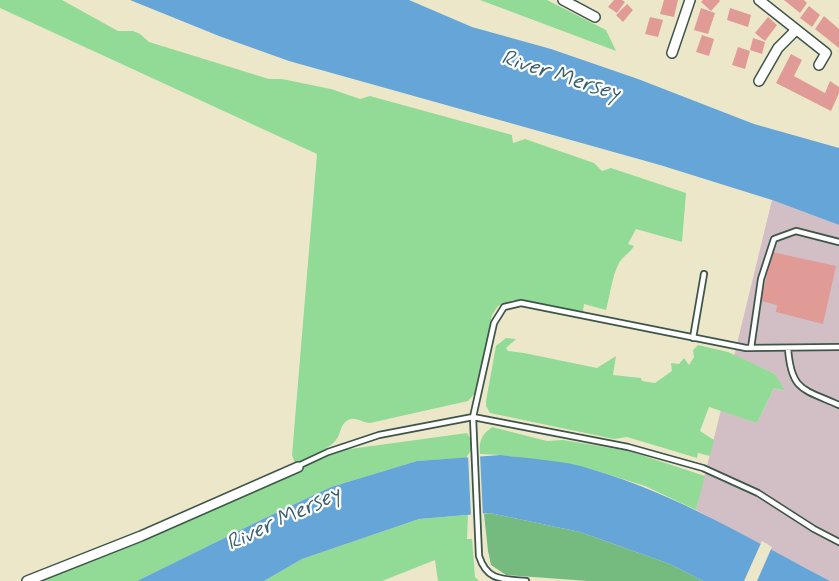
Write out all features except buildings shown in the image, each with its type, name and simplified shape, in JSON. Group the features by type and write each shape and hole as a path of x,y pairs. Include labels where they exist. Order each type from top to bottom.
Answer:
{"street":[{"path":"563,0 595,17"},
{"path":"578,9 585,0"},
{"path":"672,53 690,0"},
{"path":"759,0 826,53 819,65"},
{"path":"759,81 778,48 796,30"},
{"path":"27,581 131,540 298,466"}],"lane":[{"path":"752,348 761,279 774,239 796,231 839,242"},
{"path":"693,338 704,274"},
{"path":"526,581 493,577 483,569 480,556 473,417 494,322 504,307 521,303 752,348 839,347"},
{"path":"788,348 792,378 805,390 839,405"},
{"path":"298,466 328,452 379,435 473,417 628,447 703,468 758,493 814,530 839,542"}],"shaded area":[{"path":"772,200 839,225 839,581 830,581 696,510 721,410 757,423 774,388 784,391 775,374 734,356"}],"green space":[{"path":"0,0 62,0 118,31 133,31 149,42 269,79 282,79 331,89 360,99 370,96 512,135 513,143 525,139 594,163 602,171 611,168 686,193 682,242 636,229 628,244 634,246 617,268 606,310 584,304 583,312 513,300 498,306 492,315 477,391 468,401 370,423 354,419 348,420 343,424 338,438 332,444 296,466 292,455 317,154 0,8"},
{"path":"480,0 547,0 606,30 616,51"},
{"path":"506,338 516,339 506,348 508,351 597,368 616,356 613,375 641,378 642,381 655,383 672,371 671,363 679,364 684,358 689,365 694,357 693,350 698,345 728,352 775,374 785,391 774,388 757,423 709,407 700,431 714,440 710,456 698,453 697,458 627,437 614,439 490,413 486,401 496,346"},
{"path":"492,427 547,441 563,440 629,451 705,476 696,510 645,486 588,468 480,454 482,439"},
{"path":"467,433 474,445 466,458 417,461 331,487 137,581 27,581 328,452"},
{"path":"490,513 580,532 670,564 703,581 588,581 506,575 491,565 484,514"},
{"path":"468,515 467,539 472,539 475,577 479,581 438,581 435,560 382,581 264,581 302,559 419,519"}],"water":[{"name":"River Mersey","path":"130,0 409,0 472,27 551,49 638,79 754,124 839,148 839,225 772,200 660,165 289,61"},
{"name":"River Mersey","path":"501,455 569,464 622,479 713,519 830,581 703,581 670,564 580,532 490,513 419,519 302,559 264,581 137,581 331,487 417,461"}],"pier":[{"path":"468,454 480,454 483,517 471,518"},
{"path":"762,541 772,547 757,581 744,581"}]}
